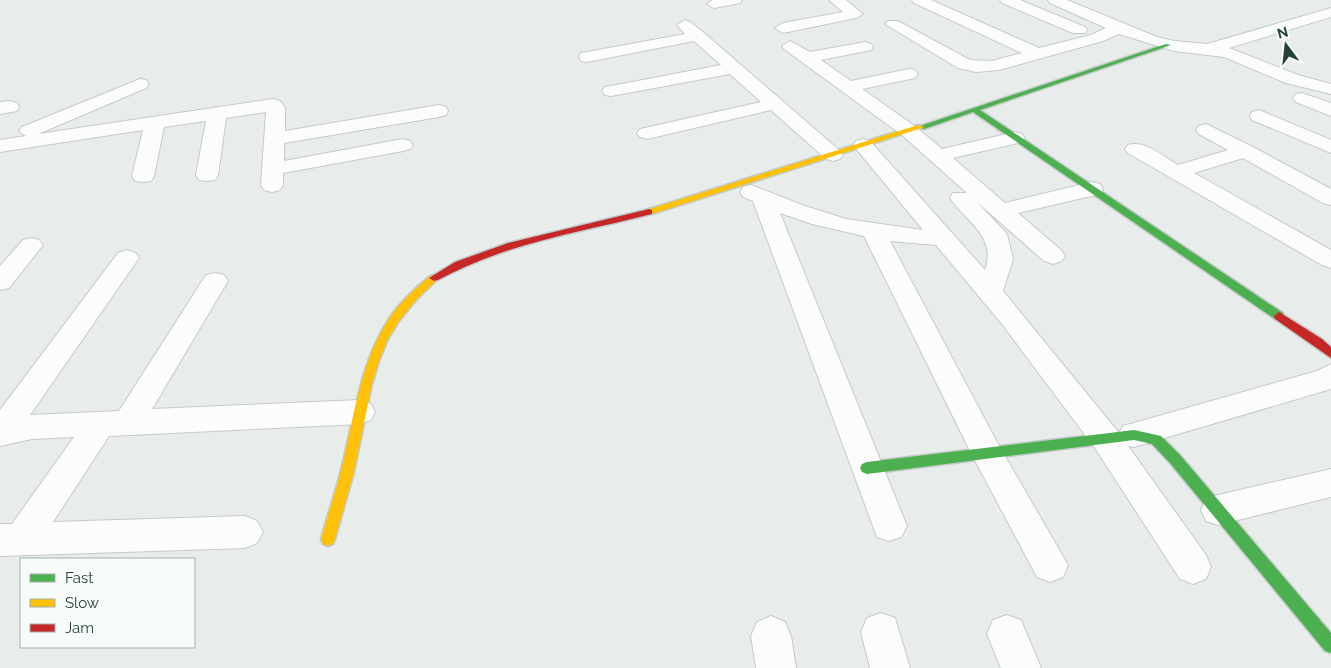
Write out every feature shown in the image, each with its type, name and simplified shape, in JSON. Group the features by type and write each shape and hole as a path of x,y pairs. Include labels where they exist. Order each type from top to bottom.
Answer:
{"street":[{"path":"714,4 735,0"},
{"path":"783,28 856,14 836,0"},
{"path":"919,0 1038,54"},
{"path":"1007,0 1097,38"},
{"path":"1055,0 1120,28 1168,45 1210,48 1229,53 1293,80 1331,89"},
{"path":"1210,48 1331,12"},
{"path":"893,24 964,64 976,67 993,66 1038,54 1097,38 1120,28"},
{"path":"587,57 691,30 833,155"},
{"path":"328,539 349,465 372,362 388,325 410,296 428,281 494,250 586,226 650,212 901,134 1168,45"},
{"path":"790,46 848,88 901,134 974,209 995,234 1001,259 990,293"},
{"path":"806,58 865,47"},
{"path":"611,91 734,68"},
{"path":"848,88 909,74"},
{"path":"0,145 140,84"},
{"path":"1302,98 1331,110"},
{"path":"274,131 410,99"},
{"path":"646,133 775,104"},
{"path":"0,145 273,105 276,108 272,177 403,146"},
{"path":"975,110 1318,342 1331,354"},
{"path":"274,131 439,111"},
{"path":"207,175 217,112"},
{"path":"1259,116 1331,147"},
{"path":"143,176 155,122"},
{"path":"1206,130 1331,198"},
{"path":"901,134 937,156 1053,256"},
{"path":"937,156 1016,138"},
{"path":"862,146 990,293 1120,437 1192,567"},
{"path":"1135,149 1331,260"},
{"path":"1176,172 1246,151"},
{"path":"736,185 763,198 822,218 874,232 901,236 942,238"},
{"path":"1000,211 1092,189"},
{"path":"763,198 889,526"},
{"path":"874,232 987,453 1050,565"},
{"path":"0,282 31,245"},
{"path":"1,433 127,258"},
{"path":"11,540 114,423 215,281"},
{"path":"867,468 1120,437 1327,379 1331,375"},
{"path":"1,433 32,427 360,412"},
{"path":"1120,437 1156,440 1175,459 1331,645"},
{"path":"1218,510 1331,483"},
{"path":"11,540 245,532"}],"traffic: fast":[{"path":"921,127 1168,45"},
{"path":"975,110 1279,316"},
{"path":"867,468 1134,435 1156,440 1175,459 1331,645"}],"traffic: slow":[{"path":"649,212 921,127"},
{"path":"328,539 348,472 366,384 373,361 382,339 395,318 412,298 434,278"}],"traffic: jam":[{"path":"434,278 459,265 512,245 649,212"},
{"path":"1279,316 1318,342 1331,354"}]}
